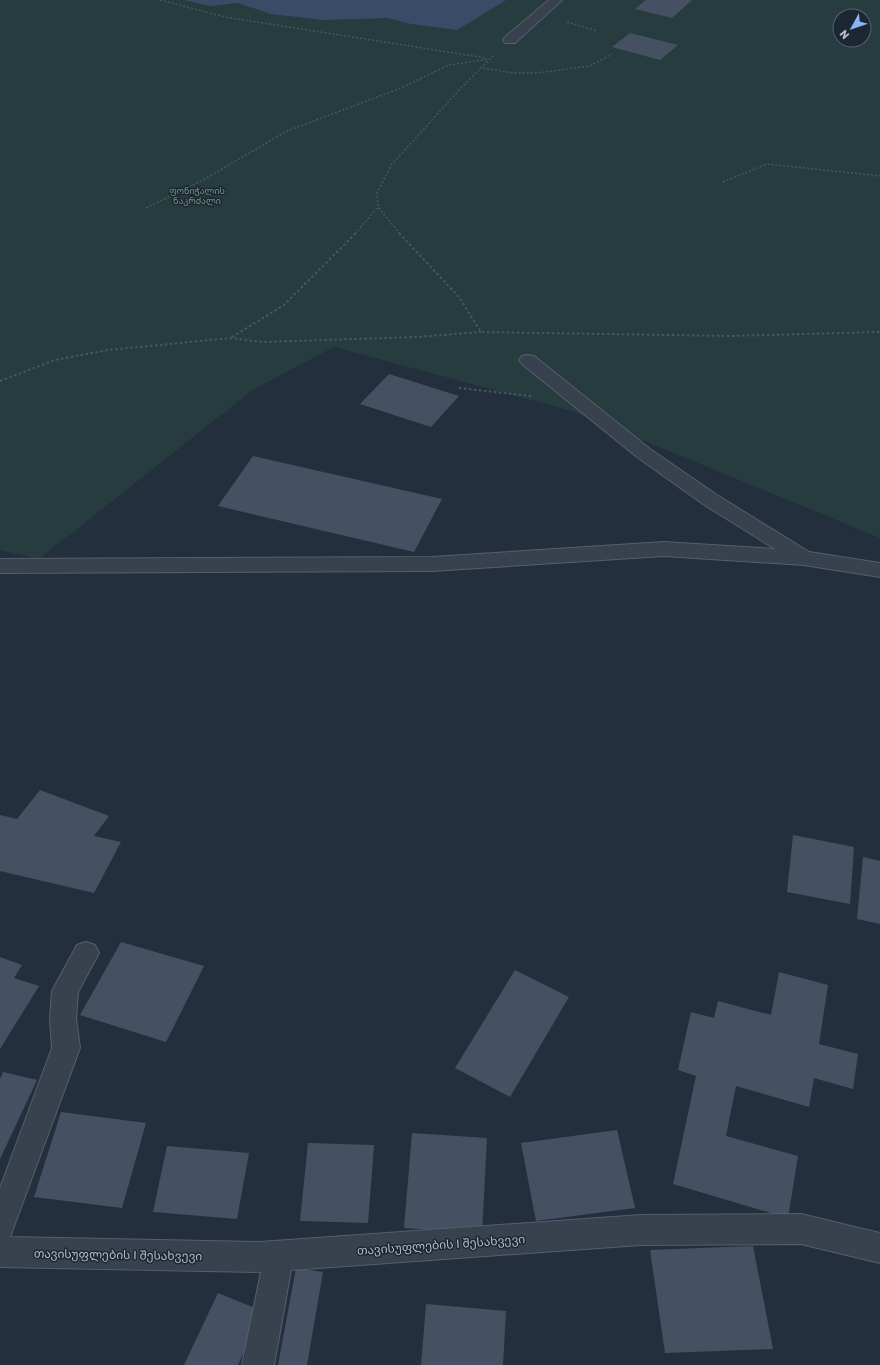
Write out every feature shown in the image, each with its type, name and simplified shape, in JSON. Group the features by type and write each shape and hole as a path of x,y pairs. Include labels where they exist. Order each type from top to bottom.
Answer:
{"street":[{"path":"510,40 556,0"},
{"path":"528,360 622,437 728,512 804,558"},
{"path":"0,566 432,564 664,549 804,558 880,570"},
{"path":"0,1227 66,1048 64,1018 66,991 86,953"},
{"name":"თავისუფლების I შესახვევი","path":"0,1252 279,1256 642,1230 801,1229 880,1248"},
{"path":"258,1365 279,1256"}],"path":[{"path":"160,0 225,17 420,50 449,52 490,59"},
{"path":"541,14 597,31"},
{"path":"481,332 459,297 387,220 378,207 377,193 392,164 461,88 510,40"},
{"path":"483,68 514,73 537,73 590,66 612,54"},
{"path":"146,208 205,179 287,131 401,88 449,65 490,59"},
{"path":"724,182 767,164 880,176"},
{"path":"231,338 284,305 348,242 378,207"},
{"path":"0,381 55,360 108,350 231,338 262,342 416,337 481,332 730,336 880,332"},
{"path":"459,388 579,401"}],"green space":[{"name":"ფონიჭალის ნაკრძალი","path":"0,0 880,0 880,538 572,411 334,347 254,389 39,559 0,550"}],"water":[{"path":"184,0 506,0 457,30 411,24 387,18 323,20 271,14 238,3 210,6"}],"building":[{"path":"646,0 692,0 672,18 635,9"},
{"path":"630,33 678,45 660,60 612,47"},
{"path":"389,374 459,396 431,427 360,404"},
{"path":"253,456 442,499 414,552 218,506"},
{"path":"40,790 109,816 94,836 121,842 94,893 0,871 0,815 17,819"},
{"path":"793,835 854,847 850,904 787,892"},
{"path":"863,857 880,861 880,924 857,919"},
{"path":"121,942 204,966 166,1042 80,1015"},
{"path":"0,957 22,965 14,978 39,986 0,1049"},
{"path":"515,970 569,997 510,1097 455,1068"},
{"path":"779,972 828,985 819,1044 858,1054 853,1089 814,1078 809,1107 736,1086 726,1136 798,1156 788,1218 673,1184 696,1076 678,1070 691,1012 714,1018 718,1001 771,1015"},
{"path":"3,1072 37,1080 0,1159 0,1079"},
{"path":"61,1112 146,1123 122,1208 34,1197"},
{"path":"617,1130 635,1208 536,1221 521,1143"},
{"path":"412,1133 487,1138 482,1234 404,1228"},
{"path":"308,1143 374,1145 368,1223 300,1221"},
{"path":"167,1146 249,1153 237,1219 153,1212"},
{"path":"753,1246 773,1349 665,1353 650,1250"},
{"path":"296,1268 323,1272 307,1365 278,1365"},
{"path":"218,1293 262,1311 238,1365 184,1365"},
{"path":"426,1304 506,1311 503,1365 421,1365"}]}
